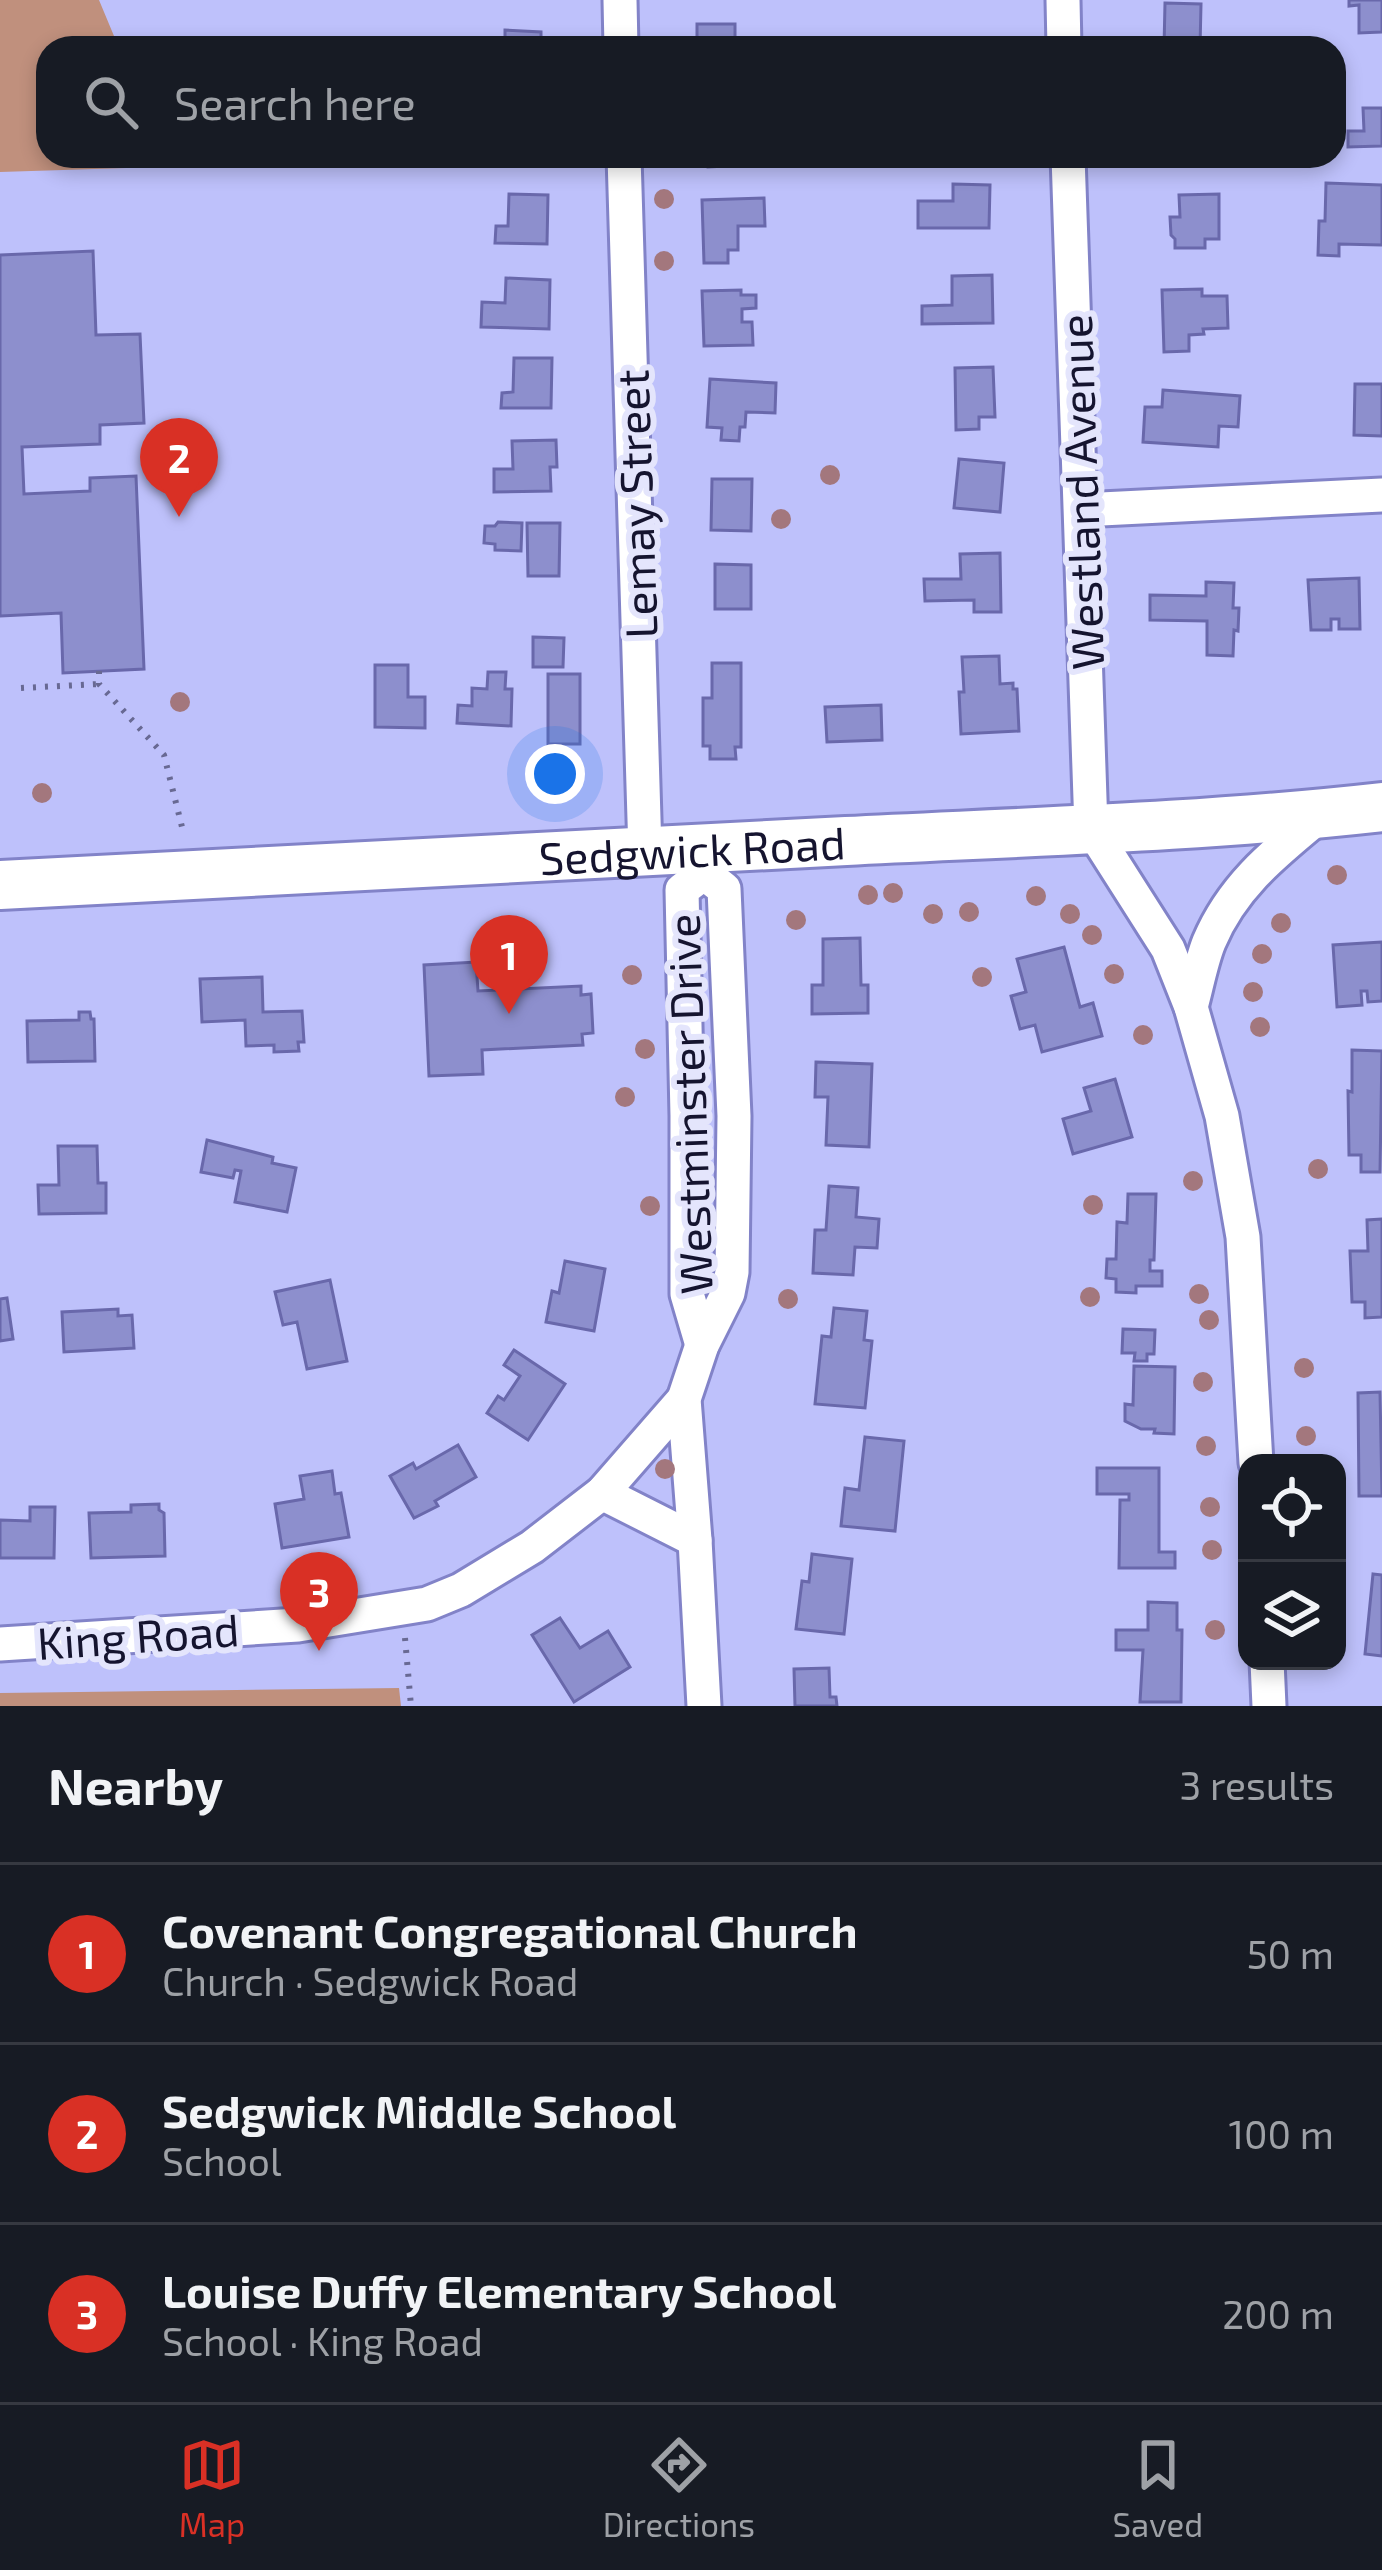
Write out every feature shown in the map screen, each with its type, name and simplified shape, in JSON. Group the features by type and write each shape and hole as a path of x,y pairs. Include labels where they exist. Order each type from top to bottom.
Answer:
{"main road":[{"name":"Sedgwick Road","path":"0,885 645,852 703,861 1382,807"}],"street":[{"path":"620,0 621,36"},
{"path":"1063,0 1064,36"},
{"name":"Lemay Street","path":"624,168 645,852"},
{"name":"Westland Avenue","path":"1068,168 1091,828"},
{"path":"1081,511 1382,495"},
{"path":"1191,1006 1207,946 1238,890 1263,862 1322,814"},
{"path":"1091,828 1168,949 1191,1006 1222,1116 1243,1237 1255,1454"},
{"name":"Westminster Drive","path":"702,1345 687,1294 682,890 703,861 724,889 734,1116 733,1272 684,1399 704,1706"},
{"name":"King Road","path":"0,1644 298,1625 428,1604 532,1547 602,1493 684,1399"},
{"path":"602,1493 695,1540"},
{"path":"1267,1670 1269,1706"}],"path":[{"path":"99,671 99,683 164,755 184,836"},
{"path":"21,688 99,683"},
{"path":"404,1626 411,1706"}],"shaded area":[{"path":"0,0 99,0 114,36 36,36 36,168 126,168 0,172"},
{"path":"399,1688 401,1706 0,1706 0,1693"}],"building":[{"path":"1349,0 1382,0 1382,32 1359,33 1359,5 1349,6"},
{"path":"1165,3 1201,4 1200,36 1164,36"},
{"path":"697,24 735,24 735,36 697,36"},
{"path":"505,30 541,32 541,36 505,36"},
{"path":"1363,108 1382,108 1382,146 1348,147 1348,131 1364,131"},
{"path":"1326,183 1382,185 1382,245 1339,244 1339,256 1318,255"},
{"path":"953,184 990,185 989,228 918,228 918,201 953,201"},
{"path":"509,194 548,195 547,244 495,243 496,226 508,226"},
{"path":"1219,194 1219,239 1205,239 1205,248 1175,248 1170,217 1180,217 1179,195"},
{"path":"764,198 765,226 738,226 738,250 728,250 728,263 704,263 702,200"},
{"path":"93,251 96,335 140,334 144,423 100,425 100,444 22,447 24,494 90,491 90,478 136,476 144,669 63,673 61,613 0,616 0,255"},
{"path":"992,275 993,323 922,324 922,306 952,305 952,276"},
{"path":"506,278 550,280 549,329 481,327 482,302 505,303"},
{"path":"1202,289 1202,296 1227,296 1228,328 1189,335 1189,351 1164,352 1162,290"},
{"path":"741,290 741,295 756,295 756,308 742,309 742,322 752,322 753,345 704,346 702,291"},
{"path":"514,358 552,358 551,408 501,408 502,393 513,392"},
{"path":"993,367 995,417 979,417 979,429 956,430 955,368"},
{"path":"710,379 776,383 775,413 746,412 739,441 721,440 722,428 707,427"},
{"path":"1355,384 1382,384 1382,436 1354,435"},
{"path":"1163,390 1240,396 1238,427 1219,426 1218,447 1143,442 1145,407 1162,407"},
{"path":"556,440 557,467 550,467 551,491 494,492 494,469 513,469 512,441"},
{"path":"959,459 1004,463 1000,512 954,508"},
{"path":"712,479 752,479 751,531 711,530"},
{"path":"522,523 521,551 495,550 495,544 484,543 485,526"},
{"path":"527,523 560,523 559,576 528,576"},
{"path":"1000,553 1001,612 974,612 974,600 925,601 924,579 961,579 960,554"},
{"path":"715,564 751,565 751,609 715,609"},
{"path":"1359,578 1360,629 1339,629 1339,619 1331,619 1331,630 1311,630 1308,580"},
{"path":"1206,582 1234,583 1233,608 1239,608 1233,656 1207,655 1207,621 1150,620 1150,595 1206,596"},
{"path":"533,637 564,638 563,667 533,667"},
{"path":"999,656 1000,684 1013,683 1017,689 1019,731 961,734 962,657"},
{"path":"712,663 741,663 741,747 735,747 736,759 710,759 710,746 703,746 703,698 712,698"},
{"path":"375,665 408,665 408,697 425,697 425,728 375,727"},
{"path":"488,672 506,672 505,689 512,689 511,726 457,723 458,705 472,706 472,688 487,689"},
{"path":"548,674 580,674 580,744 548,744"},
{"path":"881,705 882,740 827,742 825,707"},
{"path":"860,938 861,985 868,985 868,1013 812,1014 812,985 823,985 823,939"},
{"path":"1382,942 1382,1001 1368,1002 1367,991 1361,991 1362,1005 1337,1007 1333,945"},
{"path":"1064,947 1080,1007 1093,1003 1102,1036 1042,1052 1035,1025 1020,1029 1011,996 1026,992 1017,959"},
{"path":"476,962 478,991 581,986 581,995 591,994 593,1033 582,1034 583,1045 482,1050 483,1074 429,1076 424,965"},
{"path":"262,977 263,1012 302,1011 304,1042 298,1042 299,1051 274,1052 274,1045 246,1046 245,1020 202,1022 200,979"},
{"path":"79,1012 90,1012 94,1019 95,1061 28,1062 27,1021 79,1020"},
{"path":"1352,1050 1382,1051 1380,1172 1361,1172 1361,1155 1349,1155"},
{"path":"816,1062 872,1064 869,1147 826,1145 828,1097 815,1097"},
{"path":"1115,1079 1132,1137 1073,1154 1063,1119 1091,1111 1084,1088"},
{"path":"207,1140 296,1168 287,1212 235,1202 241,1171 235,1170 233,1178 201,1172"},
{"path":"58,1146 97,1146 98,1183 106,1183 106,1213 39,1214 38,1185 59,1185"},
{"path":"829,1186 858,1188 856,1217 879,1219 877,1248 855,1247 853,1275 813,1273 815,1230 826,1230"},
{"path":"1128,1194 1156,1194 1150,1271 1162,1271 1162,1286 1136,1286 1136,1293 1116,1292 1116,1279 1106,1278 1107,1259 1116,1259 1117,1222 1127,1223"},
{"path":"1382,1219 1382,1317 1365,1318 1365,1302 1352,1302 1350,1251 1368,1251 1367,1220"},
{"path":"565,1261 605,1269 594,1331 546,1322 552,1291 559,1293"},
{"path":"330,1280 347,1361 307,1369 297,1322 283,1325 275,1292"},
{"path":"7,1298 13,1339 0,1341 0,1299"},
{"path":"834,1308 867,1311 864,1340 872,1341 865,1408 815,1404 822,1336 831,1337"},
{"path":"118,1309 118,1316 132,1315 134,1348 64,1352 62,1312"},
{"path":"1123,1329 1155,1330 1154,1354 1147,1354 1147,1361 1134,1361 1135,1353 1122,1353"},
{"path":"514,1350 565,1384 528,1440 487,1413 498,1396 504,1400 520,1376 504,1365"},
{"path":"1134,1366 1175,1367 1174,1434 1154,1433 1155,1429 1141,1429 1125,1421 1125,1404 1133,1405"},
{"path":"1380,1392 1382,1496 1359,1496 1358,1393"},
{"path":"865,1437 904,1441 895,1531 841,1526 845,1488 859,1490"},
{"path":"458,1445 476,1477 414,1518 390,1476 413,1463 416,1469"},
{"path":"1097,1468 1159,1468 1159,1552 1175,1552 1175,1568 1119,1568 1120,1500 1129,1500 1129,1494 1097,1494"},
{"path":"332,1471 349,1537 282,1548 275,1504 304,1499 300,1476"},
{"path":"159,1504 164,1513 165,1556 91,1558 89,1513 131,1512 131,1505"},
{"path":"30,1507 55,1507 54,1558 0,1558 0,1520 30,1521"},
{"path":"812,1554 852,1559 844,1634 796,1629 802,1581 809,1582"},
{"path":"1373,1574 1382,1575 1382,1656 1365,1654"},
{"path":"1148,1602 1177,1603 1177,1630 1182,1630 1181,1702 1140,1702 1143,1650 1116,1650 1116,1630 1148,1630"},
{"path":"560,1618 580,1648 608,1631 630,1667 574,1702 532,1635"},
{"path":"829,1668 830,1697 836,1697 837,1706 795,1706 794,1669"}],"place":[{"name":"Sedgwick Middle School","path":"179,517"},
{"name":"Covenant Congregational Church","path":"509,1014"},
{"name":"Louise Duffy Elementary School","path":"319,1651"}]}
